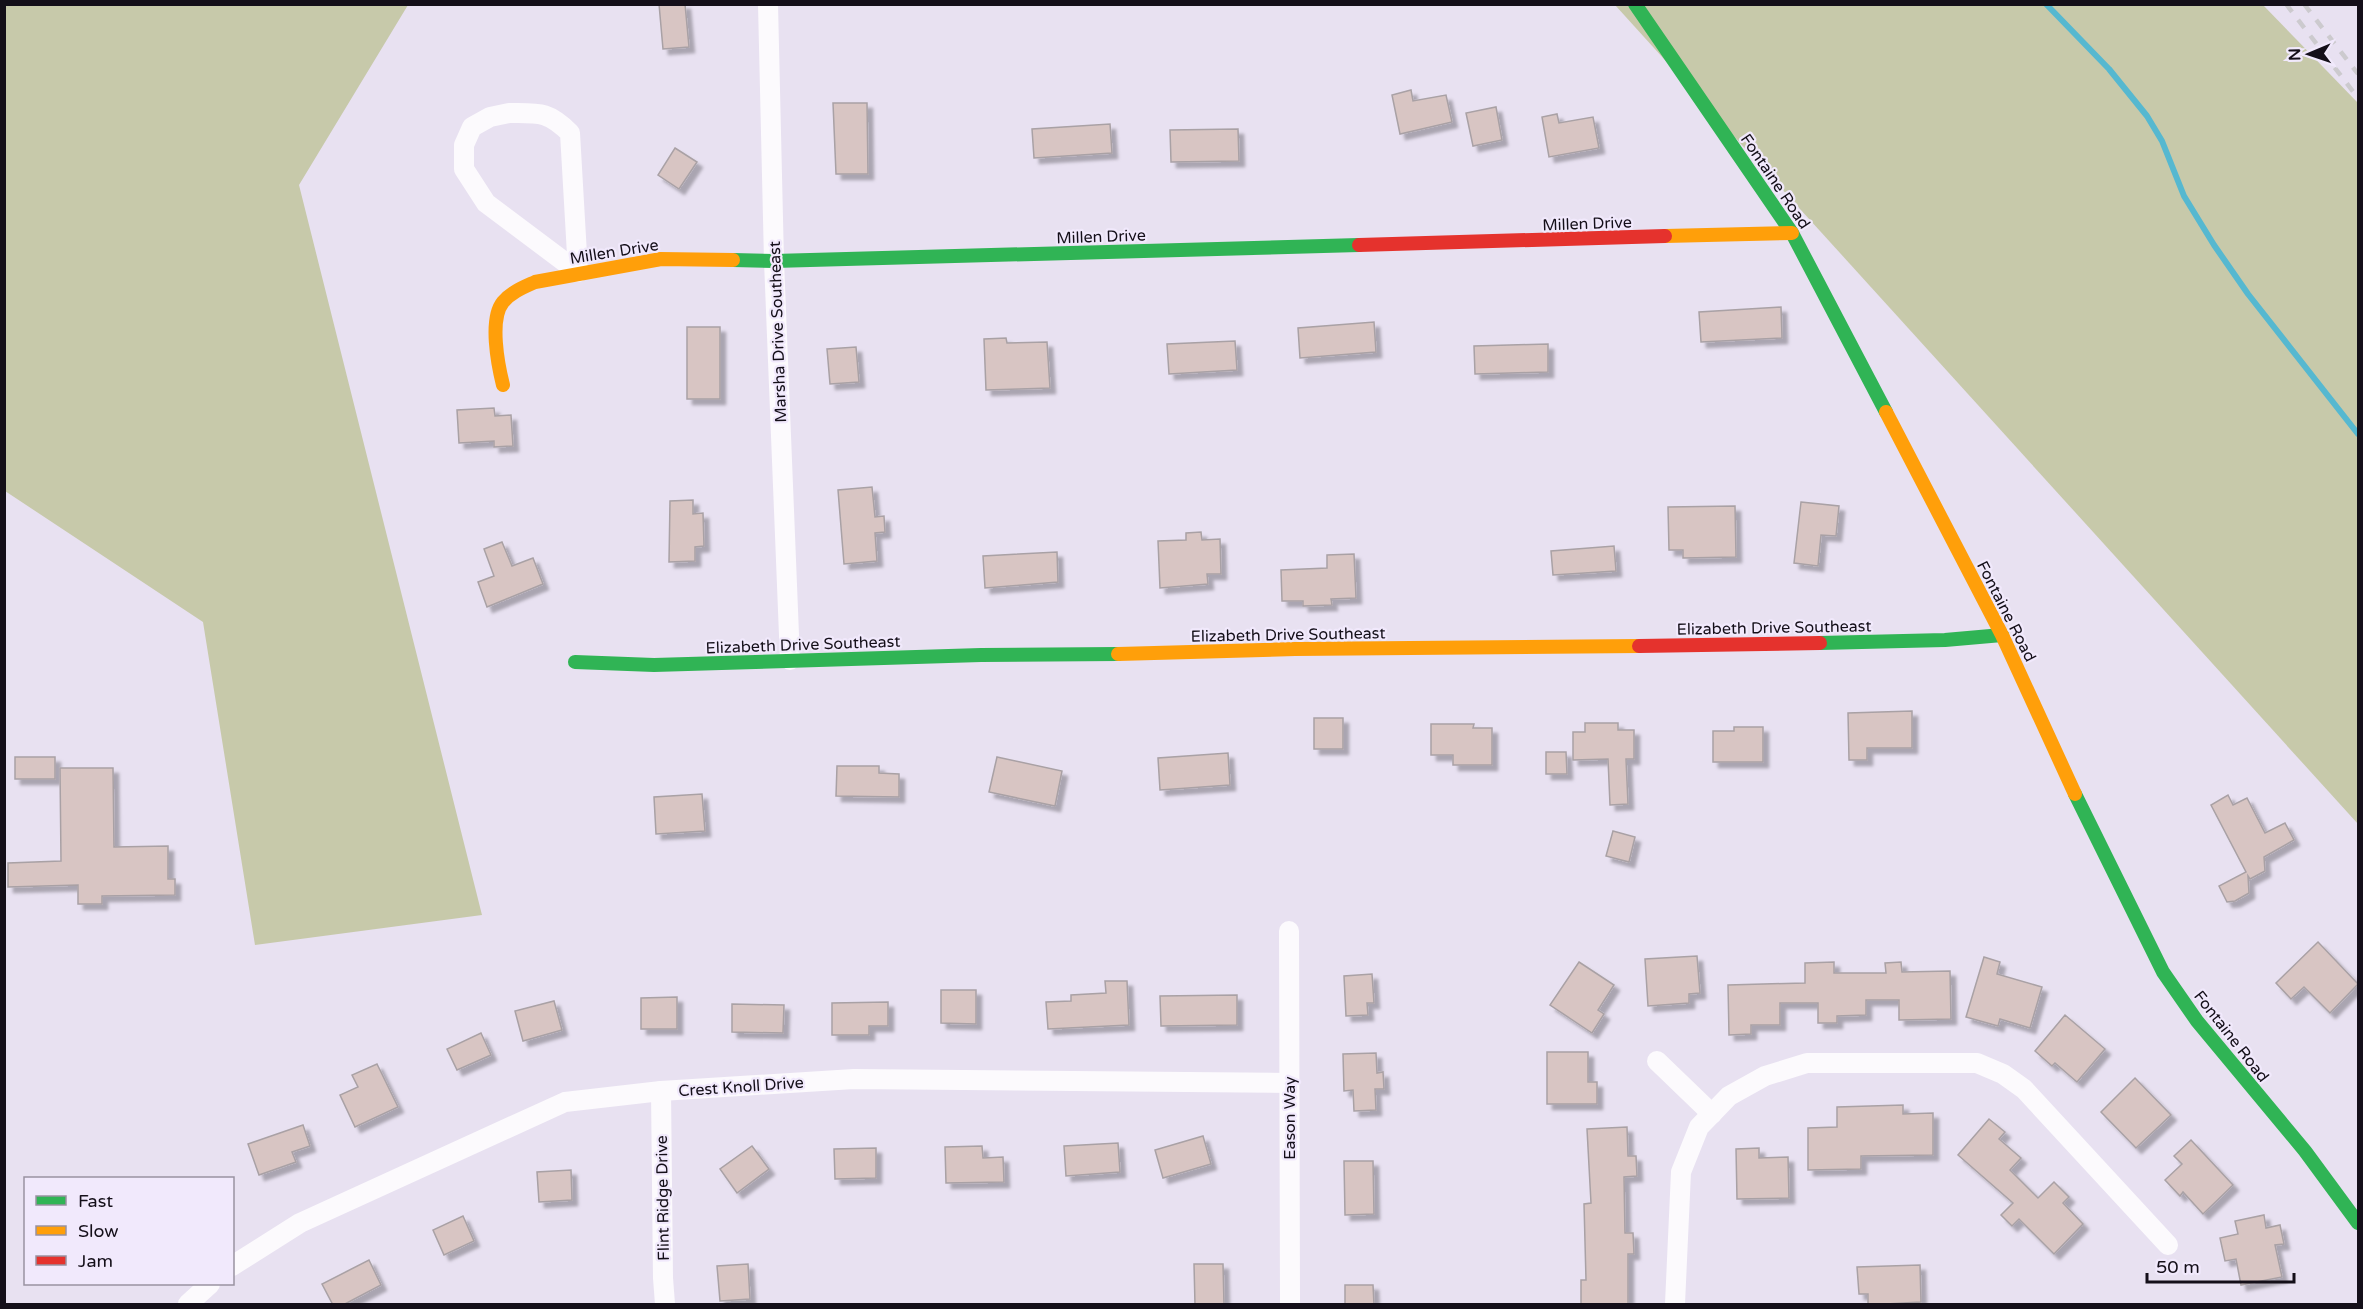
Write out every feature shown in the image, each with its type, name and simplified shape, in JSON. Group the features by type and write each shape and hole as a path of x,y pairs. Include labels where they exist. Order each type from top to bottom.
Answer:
{"street":[{"name":"Marsha Drive Southeast","path":"768,4 774,261 790,660"},
{"name":"Fontaine Road","path":"1635,4 1792,233 2002,636 2098,843 2163,972 2197,1021 2305,1151 2358,1223"},
{"path":"509,113 535,113 556,119 570,133 578,272 486,203 464,169 464,145 472,127 490,117 509,113"},
{"name":"Millen Drive","path":"503,385 496,346 497,319 502,303 518,290 535,282 578,272 661,259 774,261 1792,233"},
{"name":"Elizabeth Drive Southeast","path":"575,662 654,664 1295,649 1679,646 1945,640 2002,636"},
{"name":"Eason Way","path":"1288,931 1290,1305"},
{"path":"1656,1061 1712,1114"},
{"path":"1675,1305 1681,1172 1700,1127 1729,1096 1765,1076 1807,1063 1977,1063 2003,1074 2024,1089 2168,1245"},
{"name":"Crest Knoll Drive","path":"234,1265 300,1223 565,1102 661,1091 854,1079 1289,1083"},
{"name":"Flint Ridge Drive","path":"661,1091 665,1305"},
{"path":"188,1305 209,1285"}],"green space":[{"path":"4,5 408,5 299,185 482,915 255,945 203,622 5,491"},
{"path":"1615,5 2263,5 2358,103 2358,824"}],"building":[{"path":"659,4 685,4 689,47 663,49"},
{"path":"1411,90 1413,101 1446,95 1452,122 1400,134 1392,95"},
{"path":"833,103 867,103 868,174 836,174"},
{"path":"1496,107 1502,140 1473,146 1466,113"},
{"path":"1557,114 1559,123 1593,117 1599,148 1549,157 1542,117"},
{"path":"1110,124 1112,153 1034,158 1032,129"},
{"path":"1238,129 1239,161 1171,162 1170,130"},
{"path":"675,148 697,162 679,189 658,175"},
{"path":"1781,307 1782,338 1701,342 1699,312"},
{"path":"1374,322 1376,352 1300,358 1298,328"},
{"path":"687,327 720,327 720,399 687,399"},
{"path":"1006,338 1007,343 1047,342 1050,388 986,390 984,339"},
{"path":"1235,341 1237,370 1169,374 1167,344"},
{"path":"1548,344 1548,372 1475,374 1474,346"},
{"path":"856,347 859,382 830,384 827,349"},
{"path":"494,408 495,416 511,415 513,446 494,447 494,441 459,443 457,410"},
{"path":"872,487 875,517 884,516 885,532 875,533 877,561 844,564 838,490"},
{"path":"693,500 693,514 703,513 704,546 695,547 695,561 669,562 670,501"},
{"path":"1801,502 1839,506 1836,536 1821,535 1818,566 1794,563"},
{"path":"1735,506 1736,557 1683,558 1683,550 1669,550 1668,507"},
{"path":"1201,532 1202,540 1220,539 1221,574 1207,574 1208,584 1160,588 1158,541 1186,540 1186,533"},
{"path":"502,542 512,566 533,558 543,584 487,607 478,582 494,576 484,549"},
{"path":"1614,546 1616,571 1553,575 1551,551"},
{"path":"1057,552 1058,582 985,588 983,556"},
{"path":"1354,554 1356,598 1331,599 1332,605 1303,606 1303,601 1282,601 1281,570 1327,568 1327,555"},
{"path":"1912,711 1912,748 1867,748 1867,760 1849,760 1848,713"},
{"path":"1314,718 1343,718 1343,749 1314,749"},
{"path":"1585,723 1618,723 1618,730 1634,730 1634,759 1626,759 1628,804 1610,805 1608,759 1573,760 1573,732 1585,732"},
{"path":"1431,724 1474,724 1473,728 1492,728 1492,765 1453,765 1453,755 1431,755"},
{"path":"1734,727 1763,727 1763,762 1713,762 1713,731 1734,731"},
{"path":"1546,752 1566,752 1567,774 1546,774"},
{"path":"1228,753 1230,785 1160,790 1158,758"},
{"path":"15,757 55,757 55,779 15,779"},
{"path":"997,757 1062,771 1055,806 989,792"},
{"path":"837,766 879,766 879,773 899,774 899,797 836,796"},
{"path":"60,768 113,768 114,847 168,846 168,879 175,879 175,895 102,896 102,904 78,904 78,885 8,887 8,863 61,861"},
{"path":"702,794 705,831 656,834 654,797"},
{"path":"2228,795 2233,805 2247,798 2265,833 2285,823 2294,840 2264,857 2265,871 2250,879 2248,876 2249,893 2235,901 2227,902 2219,886 2246,872 2211,805"},
{"path":"1613,831 1635,837 1629,862 1606,856"},
{"path":"2318,942 2358,984 2330,1013 2304,987 2291,999 2276,983"},
{"path":"1697,956 1700,993 1689,994 1689,1003 1648,1006 1645,959"},
{"path":"1984,957 2000,962 1997,974 2042,987 2030,1028 2000,1019 1998,1026 1966,1017"},
{"path":"1579,962 1614,985 1598,1010 1604,1014 1592,1033 1550,1005"},
{"path":"1834,962 1834,973 1886,973 1885,963 1901,962 1902,972 1950,971 1951,1019 1899,1020 1899,1000 1866,1000 1866,1015 1837,1016 1837,1023 1818,1023 1818,1003 1780,1003 1780,1025 1751,1025 1751,1034 1729,1035 1728,985 1805,983 1805,963"},
{"path":"1372,974 1374,1003 1367,1003 1368,1015 1346,1016 1344,976"},
{"path":"1105,981 1127,981 1129,1025 1048,1029 1046,1002 1071,1001 1071,995 1106,993"},
{"path":"941,990 976,990 976,1024 941,1023"},
{"path":"1237,995 1237,1025 1161,1026 1160,996"},
{"path":"677,997 677,1029 641,1029 641,998"},
{"path":"554,1001 562,1030 523,1041 515,1011"},
{"path":"888,1002 888,1026 869,1026 869,1035 832,1035 832,1003"},
{"path":"732,1004 784,1005 783,1033 732,1032"},
{"path":"2065,1015 2105,1049 2077,1082 2055,1063 2052,1066 2035,1051"},
{"path":"481,1033 491,1055 457,1070 447,1049"},
{"path":"1547,1052 1588,1052 1588,1082 1597,1082 1597,1104 1547,1104"},
{"path":"1376,1053 1377,1073 1383,1072 1384,1089 1375,1089 1376,1110 1354,1111 1353,1090 1344,1091 1343,1054"},
{"path":"377,1064 398,1107 355,1127 340,1095 358,1087 352,1075"},
{"path":"2135,1078 2171,1115 2136,1148 2101,1112"},
{"path":"1903,1105 1903,1114 1933,1113 1933,1155 1861,1156 1861,1169 1808,1170 1808,1128 1837,1127 1837,1107"},
{"path":"1989,1119 2005,1132 1999,1139 2021,1158 2010,1170 2038,1198 2054,1182 2069,1197 2063,1203 2083,1224 2054,1254 2019,1219 2012,1226 2001,1215 2013,1203 1958,1155"},
{"path":"303,1125 310,1146 292,1152 296,1162 259,1175 248,1144"},
{"path":"1627,1127 1628,1156 1636,1156 1637,1176 1624,1177 1625,1233 1633,1233 1634,1254 1628,1254 1628,1305 1581,1305 1581,1280 1586,1280 1584,1204 1591,1203 1587,1129"},
{"path":"1203,1136 1211,1164 1163,1178 1155,1150"},
{"path":"2191,1140 2233,1185 2203,1214 2183,1192 2180,1196 2165,1180 2182,1164 2174,1156"},
{"path":"1118,1143 1120,1172 1066,1176 1064,1146"},
{"path":"752,1146 769,1169 737,1193 720,1169"},
{"path":"982,1146 983,1158 1003,1157 1004,1182 946,1183 945,1147"},
{"path":"876,1148 876,1178 835,1179 834,1149"},
{"path":"1759,1148 1759,1158 1788,1157 1789,1198 1737,1199 1736,1149"},
{"path":"1344,1161 1373,1161 1374,1214 1345,1215"},
{"path":"571,1170 572,1200 539,1202 537,1172"},
{"path":"2264,1215 2266,1228 2280,1225 2284,1244 2275,1245 2282,1277 2241,1285 2236,1259 2225,1261 2220,1238 2238,1234 2235,1221"},
{"path":"463,1216 474,1241 444,1255 433,1230"},
{"path":"369,1260 381,1285 343,1305 333,1305 322,1284"},
{"path":"748,1264 750,1299 720,1301 717,1266"},
{"path":"1194,1264 1223,1264 1224,1305 1195,1305"},
{"path":"1920,1265 1921,1302 1868,1305 1868,1294 1859,1294 1857,1267"},
{"path":"1345,1285 1373,1285 1374,1305 1345,1305"}],"waterway":[{"path":"2046,4 2109,69 2147,116 2162,141 2184,196 2214,245 2248,294 2358,434"}],"railway":[{"path":"2286,4 2358,98"},
{"path":"2304,4 2358,74"}],"traffic: fast":[{"path":"1635,4 1792,233 1886,412"},
{"path":"733,260 774,261 1359,245"},
{"path":"1820,643 1945,640 2002,635"},
{"path":"575,662 654,665 981,655 1118,654"},
{"path":"2075,794 2163,972 2197,1021 2305,1151 2358,1223"}],"traffic: slow":[{"path":"1665,236 1792,233"},
{"path":"503,385 496,342 496,319 503,302 518,290 535,282 661,259 733,260"},
{"path":"1886,412 2002,635 2075,794"},
{"path":"1118,654 1295,649 1639,646"}],"traffic: jam":[{"path":"1359,245 1665,236"},
{"path":"1639,646 1820,643"}]}
